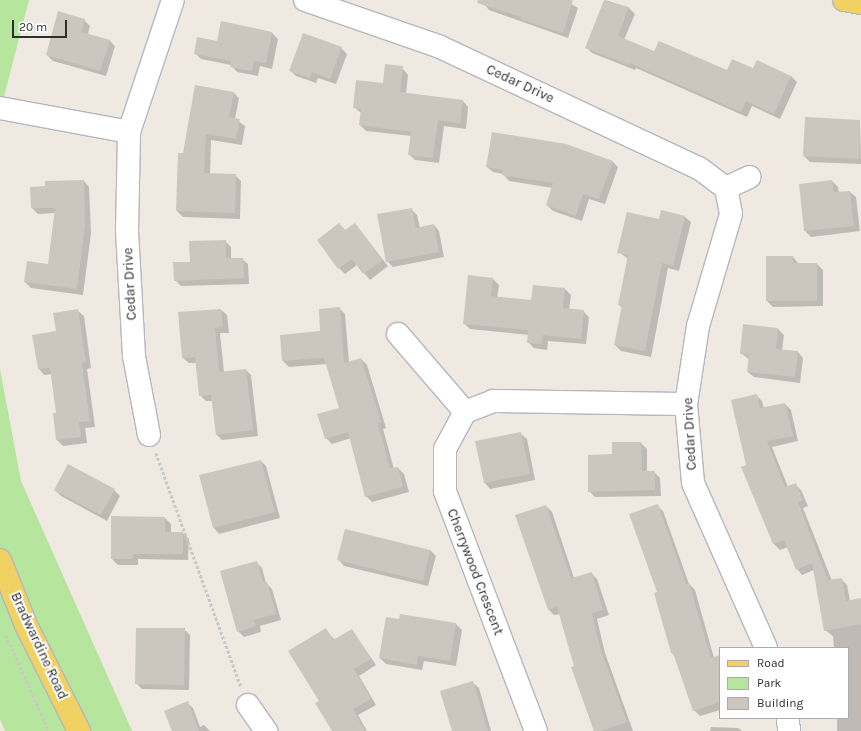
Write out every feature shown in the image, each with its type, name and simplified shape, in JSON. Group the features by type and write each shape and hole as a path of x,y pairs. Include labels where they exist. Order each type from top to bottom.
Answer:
{"main road":[{"path":"844,0 861,3"},
{"name":"Bradwardine Road","path":"0,560 26,625 79,731"}],"street":[{"name":"Cedar Drive","path":"149,435 134,356 127,231 129,132 173,0"},
{"name":"Cedar Drive","path":"305,0 438,46 699,168 726,188 732,214 698,326 686,404 693,483 766,647"},
{"path":"0,108 129,132"},
{"path":"726,188 750,177"},
{"path":"398,334 465,412 493,401 686,404"},
{"name":"Cherrywood Crescent","path":"465,412 445,449 445,491 536,731"},
{"path":"248,704 266,731"},
{"path":"788,719 789,731"}],"path":[{"path":"149,435 248,704"},
{"path":"6,632 20,669 49,731"}],"green space":[{"path":"0,0 29,0 0,112"},
{"path":"0,369 21,481 132,731 5,731 0,719"}],"building":[{"path":"478,0 573,0 563,33 520,19 521,17 477,3"},
{"path":"604,0 629,7 618,36 654,51 659,41 727,70 732,59 753,68 757,60 791,76 774,114 746,101 741,112 630,63 629,65 585,48"},
{"path":"58,11 85,19 81,32 110,40 100,71 46,55"},
{"path":"221,21 272,32 266,63 254,61 252,71 230,67 231,61 194,54 197,37 217,41"},
{"path":"303,33 342,47 330,79 312,72 310,78 289,71"},
{"path":"385,64 403,66 400,92 463,100 460,123 438,120 433,158 408,155 411,132 359,125 361,109 353,108 356,80 383,83"},
{"path":"195,85 234,92 229,117 240,119 236,139 206,134 204,173 236,174 235,213 176,211 178,153 183,153"},
{"path":"805,117 860,120 859,159 803,156"},
{"path":"492,132 566,144 613,161 599,199 583,194 576,216 546,205 553,183 502,175 503,170 486,167"},
{"path":"84,180 85,226 77,289 24,282 27,261 48,264 55,208 31,208 30,187 45,186 45,181"},
{"path":"832,180 834,192 850,191 854,226 804,231 799,184"},
{"path":"412,208 416,228 434,224 439,252 386,262 377,214"},
{"path":"661,210 685,216 673,266 662,263 645,351 614,345 622,305 618,305 628,255 617,253 627,212 659,219"},
{"path":"339,223 345,230 355,223 383,260 363,274 352,259 338,269 317,240"},
{"path":"226,240 226,258 243,258 244,278 174,281 173,262 190,262 189,241"},
{"path":"766,256 793,256 793,263 817,263 817,301 766,301"},
{"path":"468,275 493,278 491,296 531,300 533,285 565,288 563,308 584,310 581,339 543,335 542,344 527,343 528,330 463,324"},
{"path":"340,307 344,363 361,358 381,422 378,423 390,468 398,467 403,487 365,497 348,432 325,439 317,414 339,408 324,358 282,361 280,335 320,331 319,309"},
{"path":"78,309 86,362 82,363 90,421 79,422 81,437 56,440 53,413 56,413 50,368 38,369 32,335 56,331 53,313"},
{"path":"221,309 223,327 215,328 219,372 246,369 253,430 216,435 211,395 199,396 195,357 182,358 178,312"},
{"path":"743,324 778,328 776,349 798,351 795,377 747,372 749,355 740,354"},
{"path":"757,394 760,408 785,403 793,436 767,441 785,487 796,483 803,500 798,502 828,580 842,578 846,601 861,598 861,624 824,631 812,563 796,570 784,540 773,544 741,467 746,465 731,400"},
{"path":"521,432 530,474 484,483 475,441"},
{"path":"612,442 641,442 642,471 655,471 655,490 588,492 588,455 612,454"},
{"path":"261,460 275,512 213,528 199,475"},
{"path":"68,464 115,489 101,515 54,490"},
{"path":"658,504 686,584 689,583 711,658 719,655 719,702 693,711 673,653 671,653 654,593 657,592 629,514"},
{"path":"546,505 571,578 592,572 603,610 592,613 600,647 627,722 601,731 594,731 571,667 574,666 557,607 548,610 515,515"},
{"path":"111,516 165,517 165,532 183,532 183,554 133,554 132,559 111,559"},
{"path":"345,529 430,550 423,581 337,560"},
{"path":"257,561 263,582 267,582 276,614 254,620 256,626 237,632 220,571"},
{"path":"400,614 456,623 450,661 418,656 417,665 379,658 386,617 399,619"},
{"path":"136,628 185,628 184,685 135,684"},
{"path":"326,628 333,640 352,629 371,659 354,669 371,699 353,709 365,731 332,731 315,703 319,701 288,651"},
{"path":"473,681 488,731 452,731 440,691"},
{"path":"188,701 199,731 172,731 164,711"}]}
